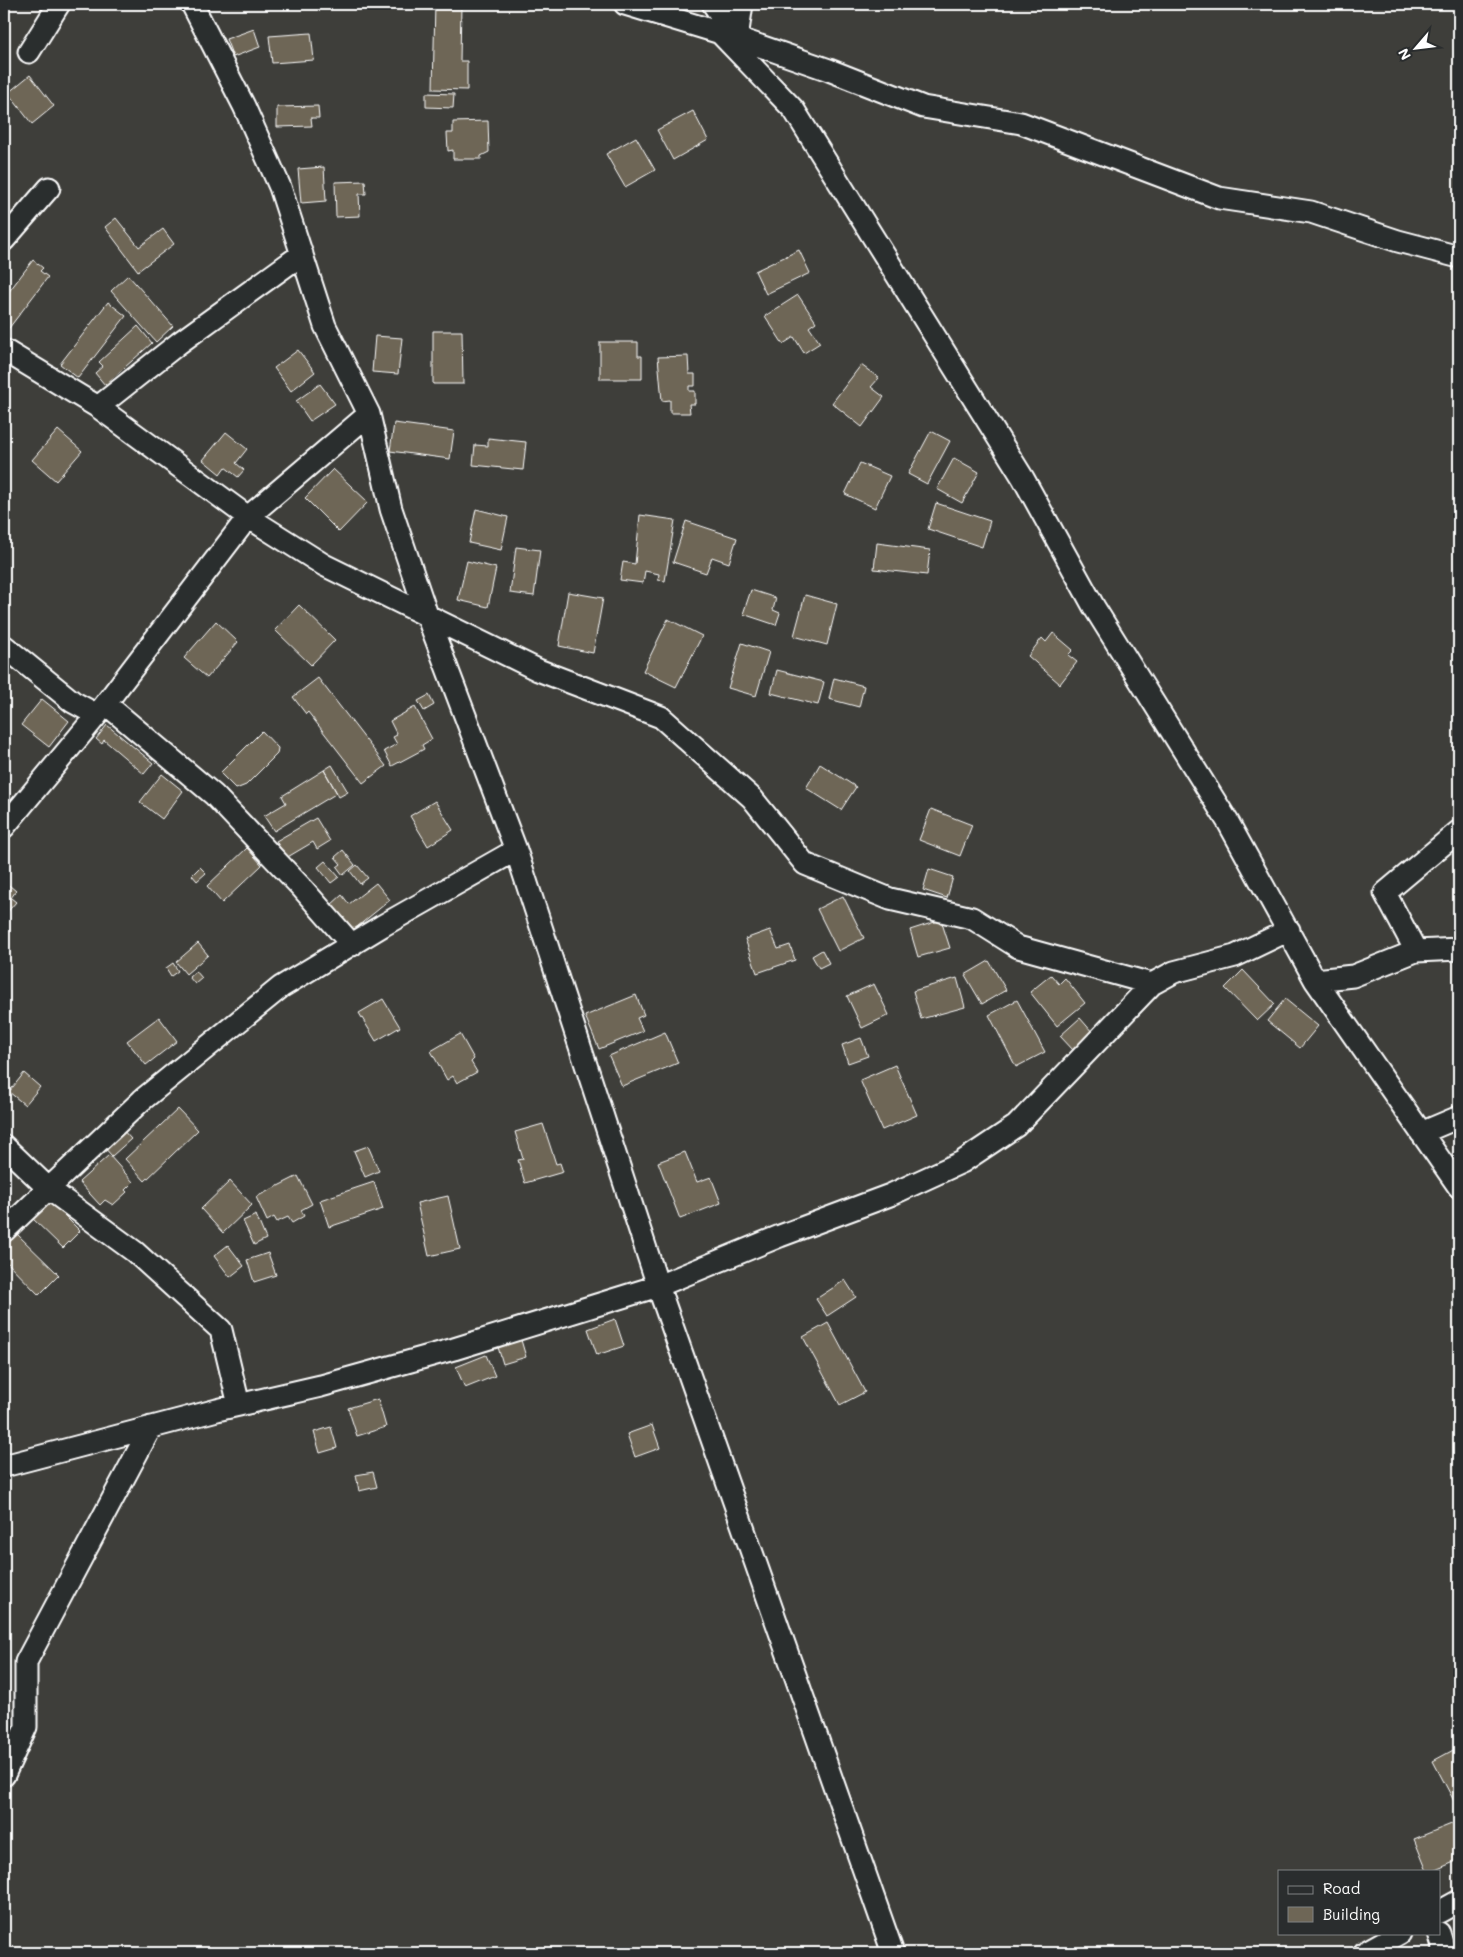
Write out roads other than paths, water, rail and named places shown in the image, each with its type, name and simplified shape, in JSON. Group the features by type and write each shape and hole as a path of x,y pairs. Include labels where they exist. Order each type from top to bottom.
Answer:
{"street":[{"path":"29,52 59,4"},
{"path":"192,4 244,106 276,178 325,326 369,414 391,510 428,618 516,850 658,1286 893,1953"},
{"path":"625,4 728,35 830,70 923,107 1021,123 1219,198 1311,212 1398,241 1459,257"},
{"path":"713,4 728,35 794,110 1018,469 1094,607 1228,822 1315,980 1459,1187"},
{"path":"728,35 742,4"},
{"path":"4,240 49,188"},
{"path":"98,407 179,343 302,254"},
{"path":"4,350 98,407 248,517 324,564 428,618 538,670 661,717 752,798 805,864 890,899 972,918 1018,947 1152,984"},
{"path":"4,827 101,709 248,517 369,414"},
{"path":"4,646 73,702 101,709 214,795 352,944"},
{"path":"1416,951 1385,893 1459,831"},
{"path":"4,1232 142,1100 281,987 516,850"},
{"path":"4,1466 239,1405 321,1386 444,1352 658,1286 780,1236 890,1196 962,1162 1016,1126 1152,984 1174,972 1235,956 1289,930"},
{"path":"1315,980 1353,976 1416,951 1459,949"},
{"path":"1421,1133 1459,1117"},
{"path":"4,1146 49,1189 135,1252 221,1330 239,1405"},
{"path":"4,1775 26,1727 26,1662 151,1428"},
{"path":"1440,1911 1459,1901"},
{"path":"1364,1953 1398,1934"},
{"path":"1438,1934 1445,1953"}]}
